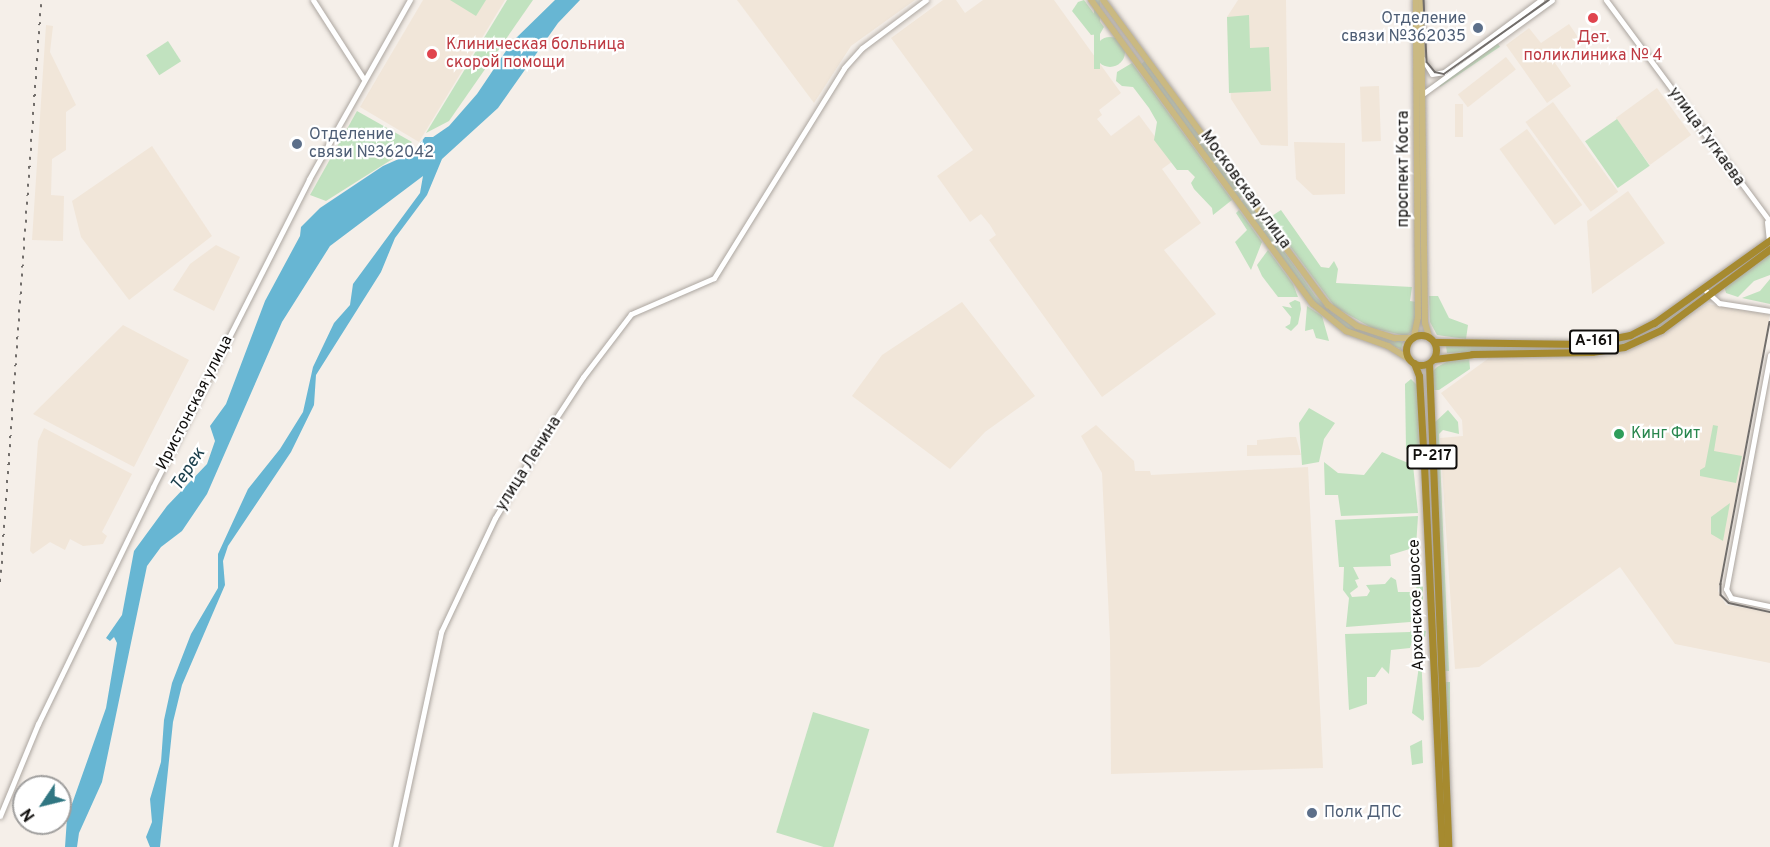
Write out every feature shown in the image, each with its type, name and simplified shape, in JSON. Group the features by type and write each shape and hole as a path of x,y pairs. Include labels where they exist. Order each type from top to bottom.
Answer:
{"highway":[{"name":"А-161","path":"1435,342 1469,345 1606,341 1654,323 1770,240"},
{"name":"А-161","path":"1431,361 1619,348 1661,330 1770,249"},
{"path":"1429,336 1435,342 1431,361 1411,361 1406,350 1413,337 1429,336"},
{"name":"Архонское шоссе","path":"1411,361 1419,376 1424,454 1442,847"},
{"name":"Архонское шоссе","path":"1431,361 1448,847"}],"main road":[{"name":"Московская улица","path":"1091,0 1313,304 1346,331 1388,346 1411,361"},
{"name":"Московская улица","path":"1103,0 1316,293 1335,312 1357,326 1395,338 1413,337"},
{"name":"проспект Коста","path":"1413,337 1418,317 1416,0"},
{"name":"проспект Коста","path":"1421,0 1424,93 1425,323 1429,336"}],"street":[{"path":"313,0 363,78"},
{"name":"Иристонская улица","path":"0,816 38,724 119,556 309,179 363,78 410,0"},
{"name":"улица Ленина","path":"395,847 441,632 495,518 582,377 627,317 639,308 714,278 852,57 926,0"},
{"path":"1422,56 1426,69 1441,74 1541,0"},
{"path":"1424,93 1552,0"},
{"name":"улица Гугкаева","path":"1606,0 1770,222"},
{"name":"улица Гугкаева","path":"1763,215 1770,240"},
{"path":"1704,288 1719,303 1770,311"},
{"path":"1770,355 1726,588 1730,597 1770,606"}],"shaded area":[{"name":"Клиническая больница скорой помощи","path":"423,0 505,0 419,142 360,107"},
{"path":"737,0 915,0 851,46 814,103"},
{"path":"943,0 956,0 965,13 983,0 1054,0 1121,93 1099,110 1102,115 1097,119 1111,136 1139,115 1173,161 1162,169 1201,223 1164,250 1216,314 1102,397 989,240 996,235 990,225 981,214 970,222 937,176 973,150 891,38"},
{"path":"1238,0 1286,0 1288,146 1261,145 1231,99 1227,17"},
{"path":"1569,24 1582,43 1555,63 1571,86 1547,103 1506,45 1529,28 1541,43"},
{"path":"46,25 53,26 50,52 76,105 66,112 66,150 52,159 51,195 64,196 63,241 32,240"},
{"path":"1506,57 1516,70 1468,107 1458,95"},
{"path":"1379,86 1381,141 1362,142 1360,87"},
{"path":"1657,88 1691,135 1650,165 1616,118"},
{"path":"1553,102 1618,192 1591,212 1525,122"},
{"path":"1455,104 1463,104 1463,137 1455,137"},
{"path":"1527,129 1582,205 1555,225 1499,149"},
{"path":"1294,142 1345,143 1345,194 1313,195 1296,179"},
{"path":"152,146 212,236 129,300 81,237 72,201"},
{"path":"1628,191 1665,243 1592,294 1587,221"},
{"path":"216,245 240,257 214,311 173,290 190,264"},
{"path":"962,302 1035,396 985,432 950,469 852,396 882,355"},
{"path":"1708,304 1770,315 1718,591 1726,605 1770,612 1770,663 1675,644 1620,567 1479,667 1455,669 1440,438 1463,436 1462,420 1441,393 1489,358 1626,352"},
{"path":"123,325 189,360 134,467 33,414"},
{"path":"1096,425 1134,461 1135,471 1150,471 1151,475 1308,467 1323,768 1111,774 1110,640 1102,473 1081,436"},
{"path":"44,428 132,474 102,532 107,536 103,544 83,546 70,539 65,550 50,542 33,554 30,551 38,441"},
{"path":"1296,437 1301,455 1247,456 1247,445 1257,445 1257,440"}],"green space":[{"path":"450,0 486,0 476,16"},
{"path":"507,0 533,0 449,121 426,133"},
{"path":"1084,0 1104,27 1100,34 1091,35 1072,11 1078,2"},
{"path":"1094,0 1100,0 1100,69 1094,69"},
{"path":"1249,15 1250,48 1269,47 1271,91 1229,93 1227,17"},
{"path":"1110,37 1120,42 1125,52 1120,62 1110,67 1100,62 1095,52 1100,42"},
{"path":"168,41 181,61 159,75 146,55"},
{"path":"1496,41 1500,47 1440,87 1436,81"},
{"path":"1145,61 1243,196 1238,200 1140,65"},
{"path":"1132,63 1232,200 1213,215 1212,208 1191,183 1195,177 1188,170 1177,170 1154,140 1157,122 1149,108 1133,87 1122,86 1116,81 1117,72"},
{"path":"357,111 412,142 402,153 326,201 310,195"},
{"path":"1617,119 1650,166 1618,188 1585,141"},
{"path":"1246,198 1316,297 1333,313 1362,330 1403,342 1401,349 1353,332 1333,321 1309,296 1240,202"},
{"path":"1239,210 1262,242 1251,270 1235,242 1247,230 1236,213"},
{"path":"1281,210 1321,267 1329,268 1334,261 1338,269 1336,283 1412,287 1410,301 1417,302 1414,330 1406,336 1372,328 1335,307 1269,218"},
{"path":"1268,250 1293,284 1298,297 1278,297 1262,276 1257,265"},
{"path":"1770,253 1770,275 1754,281 1738,297 1726,293 1724,286"},
{"path":"1770,279 1770,304 1742,298 1760,291"},
{"path":"1429,296 1438,296 1449,318 1468,325 1466,339 1437,335 1430,322"},
{"path":"1295,300 1300,302 1301,309 1298,324 1291,331 1285,327 1290,324 1291,317 1282,306 1292,308 1289,303"},
{"path":"1690,301 1692,303 1661,326 1620,345 1569,350 1447,353 1446,346 1588,345 1624,340"},
{"path":"1307,306 1322,316 1329,341 1316,338 1313,329 1305,331"},
{"path":"1469,356 1470,369 1439,390 1431,390 1432,372 1437,367 1452,359"},
{"path":"1411,379 1418,386 1419,449 1413,453 1406,449 1405,384"},
{"path":"1309,408 1335,423 1324,439 1319,462 1302,465 1299,423"},
{"path":"1448,410 1458,422 1459,434 1443,430 1439,434 1449,671 1445,671 1433,424"},
{"path":"1713,425 1718,426 1714,451 1742,456 1736,483 1700,476 1700,470 1705,467"},
{"path":"1382,452 1413,465 1418,513 1341,516 1338,495 1325,495 1324,462 1338,473 1364,475"},
{"path":"1730,503 1723,541 1711,534 1711,517"},
{"path":"1418,516 1416,547 1390,555 1391,566 1353,567 1359,579 1355,580 1358,587 1350,593 1352,597 1367,596 1370,591 1366,585 1385,584 1391,577 1396,580 1398,592 1414,592 1419,582 1423,587 1423,621 1346,627 1349,598 1343,590 1344,567 1339,567 1335,520"},
{"path":"1412,629 1426,631 1425,637 1414,635 1410,648 1391,650 1389,674 1382,667 1375,677 1367,677 1367,704 1349,710 1345,634 1410,632"},
{"path":"1421,653 1424,719 1423,721 1412,713"},
{"path":"1445,682 1450,682 1450,847 1445,847"},
{"path":"813,712 869,729 833,847 824,847 776,832"},
{"path":"1422,740 1423,763 1412,765 1410,746"}],"water":[{"path":"555,0 580,0 558,23 498,108 442,159 427,195 395,238 381,272 316,375 314,405 291,452 228,546 223,561 225,585 182,685 173,722 160,847 150,847 146,837 152,822 150,799 161,762 164,720 172,683 191,634 218,588 218,554 248,489 280,449 303,412 313,367 334,323 350,305 353,284 420,193 423,176 330,246 282,322 207,494 182,531 161,547 147,566 102,782 79,833 77,847 65,847 66,835 72,835 72,804 106,708 117,643 114,637 110,641 106,638 122,615 134,551 167,506 207,464 215,441 210,426 226,404 265,301 300,236 301,227 320,208 383,166 412,153 425,137 433,137 449,126 477,94 512,42"}],"tram line":[{"path":"1424,0 1427,62 1435,72 1444,74 1549,0"},
{"path":"1770,322 1721,584 1721,595 1729,603 1770,612"}],"railway":[{"path":"0,582 41,0"}],"place":[{"name":"Дет. поликлиника № 4","path":"1593,18"},
{"name":"Отделение связи №362035","path":"1478,28"},
{"name":"Клиническая больница скорой помощи","path":"432,54"},
{"name":"Отделение связи №362042","path":"297,144"},
{"name":"Кинг Фит","path":"1619,434"},
{"name":"Полк ДПС","path":"1312,813"}],"water label":[{"name":"Терек","path":"189,470"}]}
